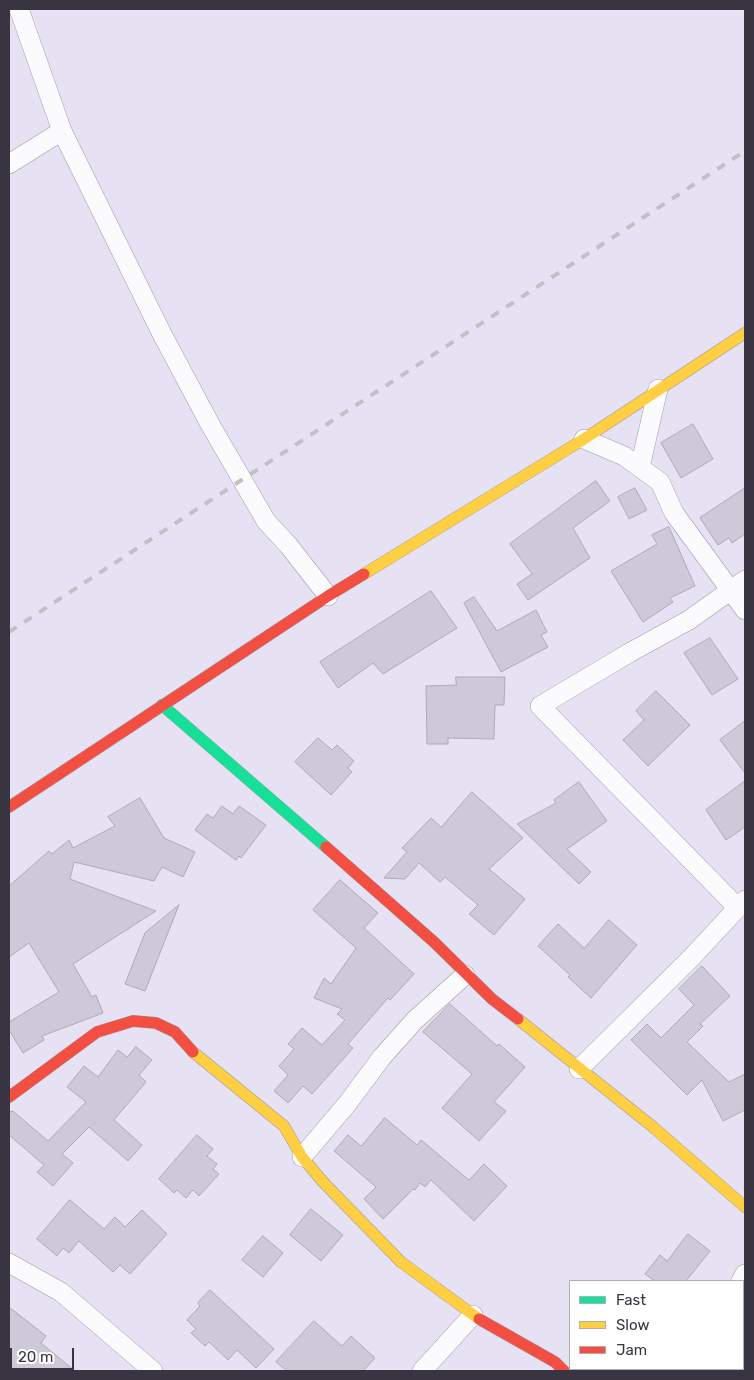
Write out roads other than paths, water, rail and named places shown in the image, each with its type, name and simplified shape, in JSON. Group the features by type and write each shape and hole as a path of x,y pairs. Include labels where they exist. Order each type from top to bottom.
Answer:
{"street":[{"path":"19,9 62,131 162,334 211,426 266,521 289,546 328,596"},
{"path":"9,164 62,131"},
{"path":"9,807 328,596 584,439 745,333"},
{"path":"640,467 658,389"},
{"path":"584,439 624,456 660,482 674,513 737,585 745,610"},
{"path":"579,1069 742,904 540,706 689,620 737,585"},
{"path":"162,705 434,942 465,975 653,1127 745,1207"},
{"path":"302,1157 347,1104 382,1057 415,1020 465,975"},
{"path":"9,1097 97,1032 133,1021 156,1023 175,1032 194,1053 284,1126 302,1157 324,1183 401,1262 473,1315 555,1362 564,1371"},
{"path":"9,1263 61,1292 153,1371"},
{"path":"422,1371 473,1315"}],"railway":[{"path":"9,632 745,151"}]}
